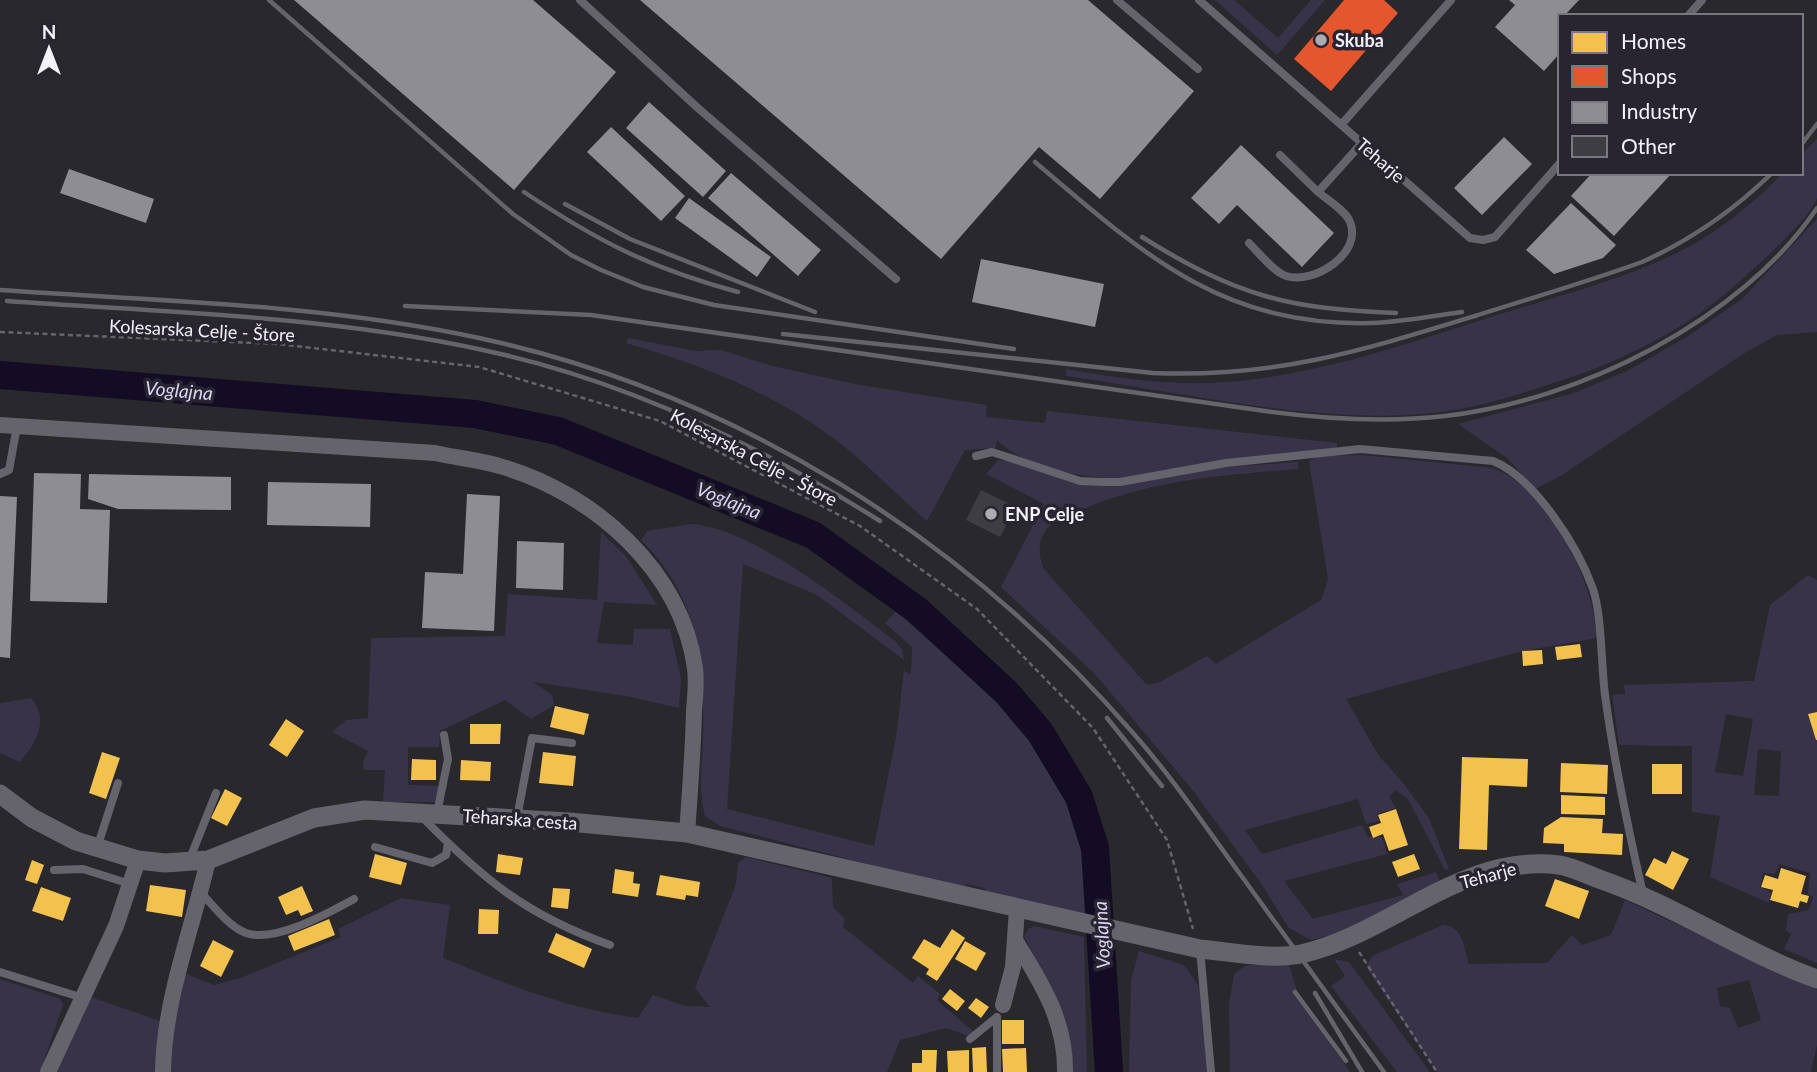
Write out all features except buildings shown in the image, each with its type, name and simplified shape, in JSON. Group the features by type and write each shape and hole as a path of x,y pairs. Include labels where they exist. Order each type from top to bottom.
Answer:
{"street":[{"path":"8,426 435,453 502,467 548,484 590,507 647,563 670,597 685,634 695,669 687,833"},
{"name":"Teharska cesta","path":"0,794 32,818 76,841 138,860 165,863 198,861 314,818 365,810 517,818 687,833 1152,938"},
{"path":"48,1072 80,997 116,926 138,860"},
{"path":"163,1072 163,1045 177,970 201,893 198,861"},
{"name":"Teharje","path":"1152,938 1200,949 1298,954 1349,937 1465,877 1511,865 1560,865 1643,897 1786,967 1817,979"},
{"path":"1000,1011 1013,967 1017,909"},
{"path":"1015,940 1046,991 1058,1019 1065,1072"}],"lane":[{"path":"580,0 699,109 896,279"},
{"path":"1117,0 1198,69"},
{"name":"Teharje","path":"1199,0 1470,238 1483,240 1495,237 1558,165"},
{"path":"1342,125 1451,0"},
{"path":"1690,14 1702,0"},
{"path":"1318,192 1362,143"},
{"path":"1249,243 1284,276 1302,278 1324,271 1349,248 1353,232 1349,218 1280,156"},
{"path":"0,474 9,470 8,426"},
{"path":"976,456 992,452 1080,481 1102,482 1128,481 1226,463 1360,449 1493,461 1507,466 1568,537 1594,592 1614,751 1643,897"},
{"path":"444,735 448,760 427,813 448,843 469,865 512,898 563,928 610,945"},
{"path":"517,818 532,738 572,743"},
{"path":"97,848 118,783"},
{"path":"198,861 216,793"},
{"path":"375,847 432,863 446,855 448,843"},
{"path":"54,870 83,869 130,884"},
{"path":"201,893 233,925 247,933 266,935 329,913 354,899"},
{"path":"1200,949 1211,1072"},
{"path":"0,972 80,997"},
{"path":"970,1039 1000,1011"},
{"path":"998,1072 1000,1011"}],"path":[{"name":"Kolesarska Celje - Štore","path":"0,332 278,344 479,367 660,421 860,526 978,609 1093,728 1167,840 1200,949"},
{"path":"1349,937 1437,1072"}],"shaded area":[{"path":"1215,0 1234,0 1278,38 1311,0 1325,0 1277,55"},
{"path":"1817,139 1817,198 1804,218 1782,242 1738,283 1699,314 1633,352 1610,363 1533,390 1456,410 1396,415 1349,415 1253,406 1066,376 1066,369 1173,383 1246,380 1319,368 1391,349 1586,288 1673,255 1718,229 1781,175 1803,175 1803,153"},
{"path":"1817,219 1817,332 1777,335 1743,354 1562,475 1535,489 1507,458 1458,424 1574,393 1629,370 1688,336 1742,299"},
{"path":"628,338 696,351 721,350 772,366 860,385 987,405 986,417 1045,423 1047,411 1337,443 1337,449 1120,479 1092,477 1048,468 1021,457 997,440 995,448 965,450 927,521 852,453 803,418 730,379 626,343"},
{"path":"1362,455 1492,468 1512,478 1531,494 1549,515 1564,539 1587,591 1597,638 1522,651 1346,699 1379,756 1429,818 1449,869 1445,870 1408,799 1395,790 1389,797 1396,808 1377,814 1379,821 1366,824 1358,799 1245,830 1262,854 1362,825 1368,837 1382,837 1387,854 1284,881 1313,919 1403,895 1397,884 1436,872 1440,881 1436,888 1336,934 1311,940 1289,928 1260,882 1191,788 1094,673 1001,587 1044,504 986,474 998,460 1016,462 1079,483 1103,486 1226,467 1298,462 1298,469 1188,480 1134,492 1062,518 1047,529 1041,539 1040,556 1043,568 1147,685 1160,682 1207,656 1216,664 1321,600 1328,579 1309,461 1317,456"},
{"path":"691,524 715,528 741,538 797,570 895,641 902,649 904,660 817,595 743,564 727,809 874,846 896,737 904,671 911,674 912,647 885,623 896,611 1024,726 1065,800 1083,846 1088,880 1087,914 985,893 985,888 967,884 964,889 720,826 705,816 701,788 703,712 700,658 687,608 660,562 641,540 647,531"},
{"path":"601,532 626,556 657,605 604,602 597,643 633,645 634,629 670,629 681,679 679,708 626,696 533,682 552,695 554,705 531,719 505,700 440,731 439,747 408,747 408,785 441,786 435,802 383,802 385,770 364,770 363,762 368,751 332,732 346,720 368,718 371,638 505,636 508,594 597,600"},
{"path":"1808,575 1817,580 1817,963 1784,949 1791,934 1786,930 1788,914 1809,910 1813,897 1808,894 1810,873 1779,864 1775,874 1763,873 1760,887 1771,892 1769,903 1710,877 1720,816 1692,812 1692,746 1619,745 1612,695 1625,694 1624,685 1754,681 1770,605","holes":["1726,714 1753,719 1743,776 1715,772","1758,749 1781,751 1779,796 1754,795"]},
{"path":"31,698 40,714 39,731 20,762 0,753 0,703"},
{"path":"746,857 832,878 833,907 845,919 843,927 913,983 918,976 940,994 937,1000 974,1032 969,1036 946,1028 900,1040 887,1072 166,1072 182,972 214,985 240,978 341,937 338,929 401,898 450,905 443,958 516,987 562,1002 638,1018 653,995 685,1006 710,1007 695,988 736,884 738,863"},
{"path":"1625,900 1817,990 1817,1045 1811,1072 1437,1072 1368,970 1367,964 1374,955 1443,925 1450,926 1459,933 1469,964 1547,963 1572,935 1582,945 1611,935","holes":["1749,980 1761,1020 1738,1028 1730,1008 1720,1006 1717,988"]},
{"path":"1035,926 1084,937 1087,1072 1069,1072 1051,989 1024,936 1028,929"},
{"path":"1139,951 1184,965 1206,996 1207,1072 1129,1072 1131,980"},
{"path":"1334,959 1349,962 1430,1072 1397,1072 1331,986 1345,976"},
{"path":"1289,965 1299,997 1350,1072 1230,1072 1229,1004 1234,974 1245,966"},
{"path":"0,979 61,999 63,1005 40,1072 0,1072"},
{"path":"85,995 163,1022 158,1072 54,1072"}],"waterway":[{"name":"Voglajna","path":"0,375 475,414 558,431 813,535 917,610 1006,692 1040,732 1079,797 1095,848 1109,1072"}],"railway":[{"path":"269,0 513,214 571,255 601,270 643,287 714,305 1014,349"},
{"path":"1803,142 1817,124"},
{"path":"1035,162 1149,254 1187,278 1227,298 1271,312 1319,321 1372,323 1462,312"},
{"path":"783,334 1153,373 1238,371 1317,360 1475,316 1642,262 1711,224 1770,175"},
{"path":"524,192 626,252 678,273 738,292"},
{"path":"565,204 630,239 815,312"},
{"path":"405,306 591,315 1288,414 1355,419 1422,418 1496,407 1549,393 1652,349 1701,320 1746,286 1785,249 1817,208"},
{"path":"1142,237 1205,273 1263,295 1323,308 1396,313"},
{"path":"0,290 300,311 479,338 573,363 665,395 753,435 838,483 919,536 995,596 1067,662 1133,733 1188,802 1384,1072"},
{"path":"7,301 320,324 444,342 505,355 604,384 700,423 791,469 880,521"},
{"path":"1107,718 1162,786"},
{"path":"1295,992 1346,1061"},
{"path":"1315,993 1362,1072"}],"place":[{"name":"Skuba","path":"1321,40"},
{"name":"ENP Celje","path":"991,514"}]}
